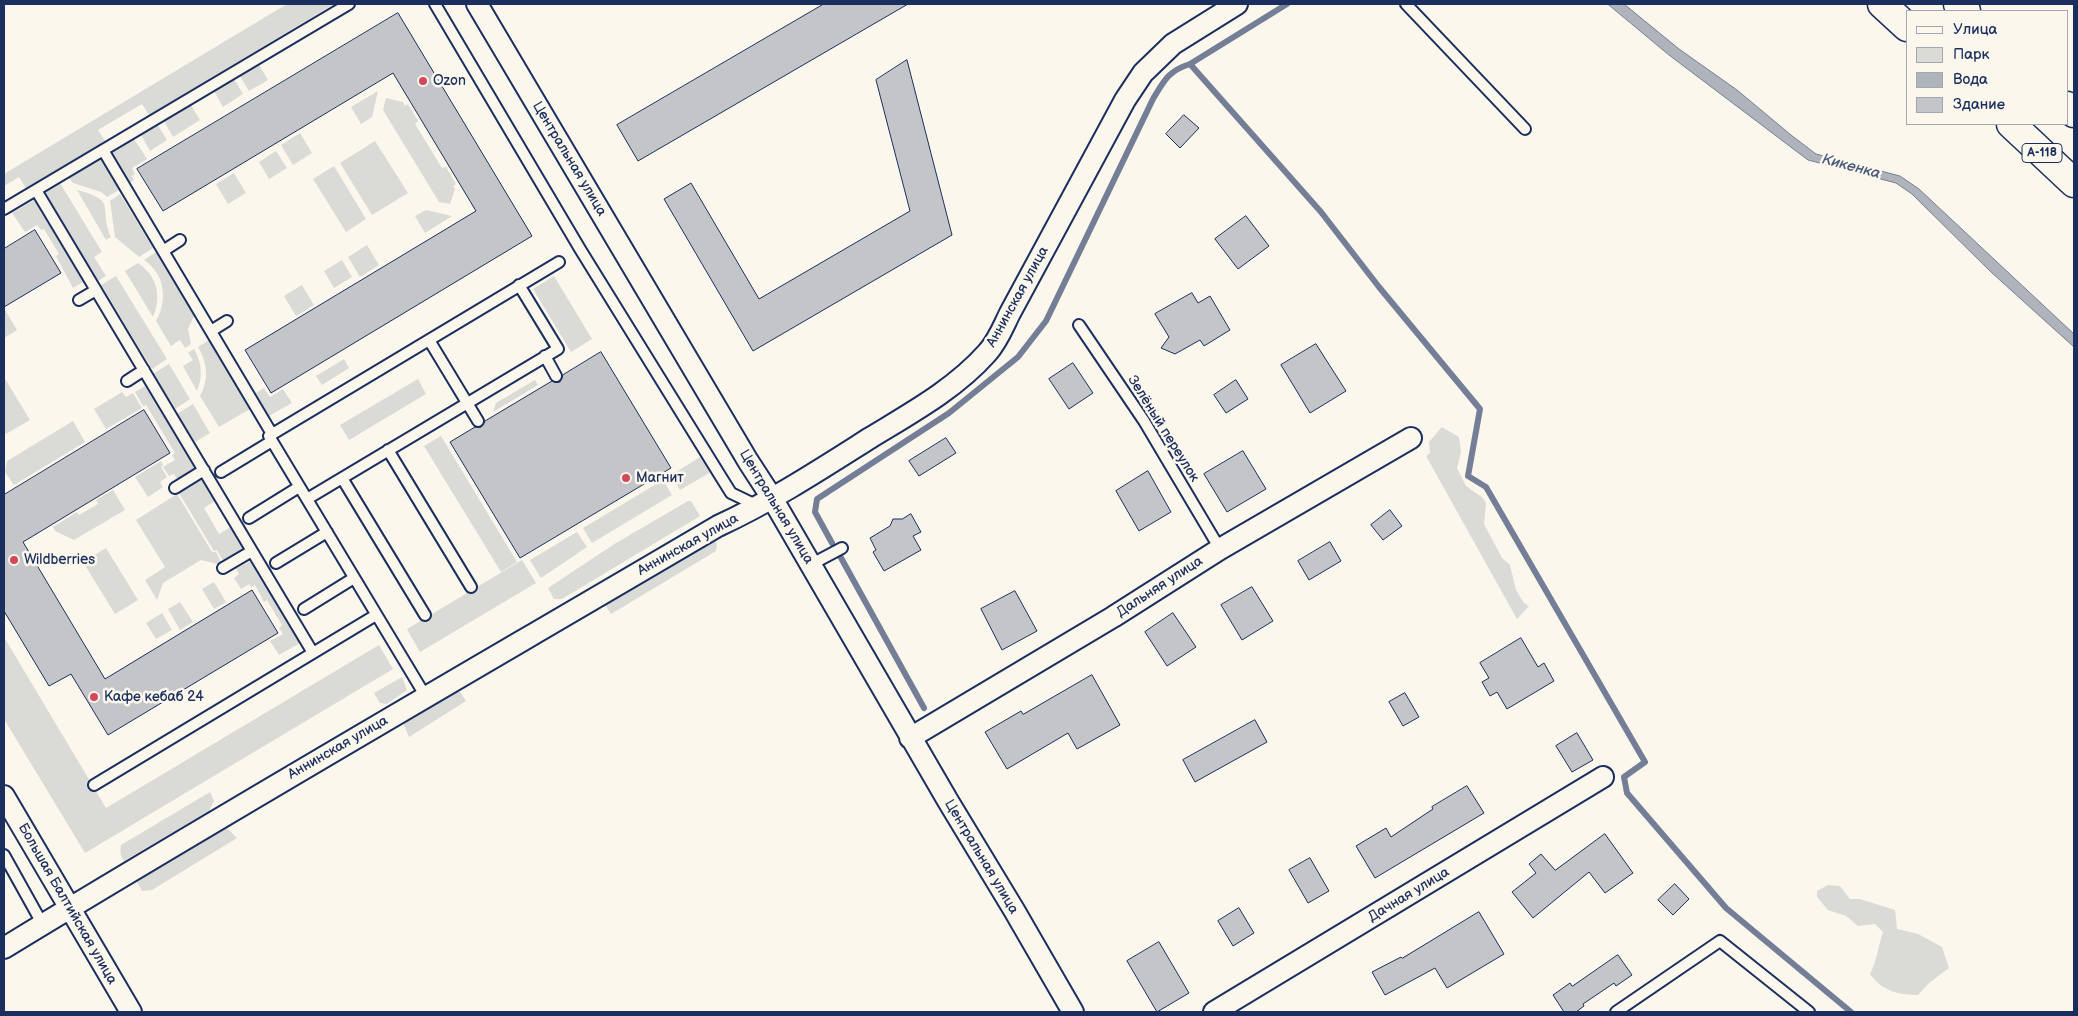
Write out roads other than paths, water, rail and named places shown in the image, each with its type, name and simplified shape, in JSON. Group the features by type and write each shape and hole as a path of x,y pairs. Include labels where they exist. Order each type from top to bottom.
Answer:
{"highway":[{"path":"1882,4 1906,26"},
{"name":"А-118","path":"2012,125 2074,183"}],"street":[{"name":"Центральная улица","path":"477,4 738,444 766,502 810,564 910,738 1073,1012"},
{"name":"Аннинская улица","path":"4,948 718,526 766,502 959,381 989,351 1000,335 1010,313 1125,100 1144,73 1173,44 1237,4"},
{"name":"Дальняя улица","path":"910,738 1105,622 1220,549 1411,438"},
{"name":"Дачная улица","path":"1214,1012 1603,776"},
{"name":"Большая Балтийская улица","path":"4,796 130,1012"}],"lane":[{"path":"4,209 349,4"},
{"path":"435,4 580,249 721,478 731,493 766,502"},
{"path":"1406,4 1525,128"},
{"path":"103,150 211,331 307,499 426,697"},
{"path":"36,190 313,653"},
{"path":"162,250 180,240"},
{"path":"221,472 272,437 558,262"},
{"path":"307,499 558,349 519,286"},
{"path":"79,300 96,290"},
{"path":"211,331 227,321"},
{"name":"Зелёный переулок","path":"1079,325 1144,421 1220,549"},
{"path":"429,340 478,421"},
{"path":"545,356 556,376"},
{"path":"127,381 144,370"},
{"path":"388,450 471,587"},
{"path":"175,488 204,470"},
{"path":"342,478 425,615"},
{"path":"249,518 300,487"},
{"path":"276,563 327,532"},
{"path":"810,564 842,548"},
{"path":"223,568 252,551"},
{"path":"304,609 354,578"},
{"path":"94,785 376,615"},
{"path":"4,855 42,924"},
{"path":"1616,1012 1720,941 1809,1012"}],"water":[{"name":"Кикенка","path":"1608,4 1624,4 1679,49 1737,90 1816,154 1900,176 1919,189 2074,334 2074,347 1991,272 1912,194 1896,183 1808,160 1669,55"}],"waterway":[{"path":"832,543 815,512 817,499 949,413 1018,357 1046,321 1153,99 1167,77 1287,4"},
{"path":"1190,64 1321,212 1379,287 1480,409 1468,476 1486,487 1645,762 1624,777 1627,793 1726,908 1851,1012"},
{"path":"840,556 924,708"}],"place":[{"name":"Ozon","path":"423,81"},
{"name":"Магнит","path":"626,478"},
{"name":"Wildberries","path":"14,560"},
{"name":"Кафе кебаб 24","path":"94,697"}]}
